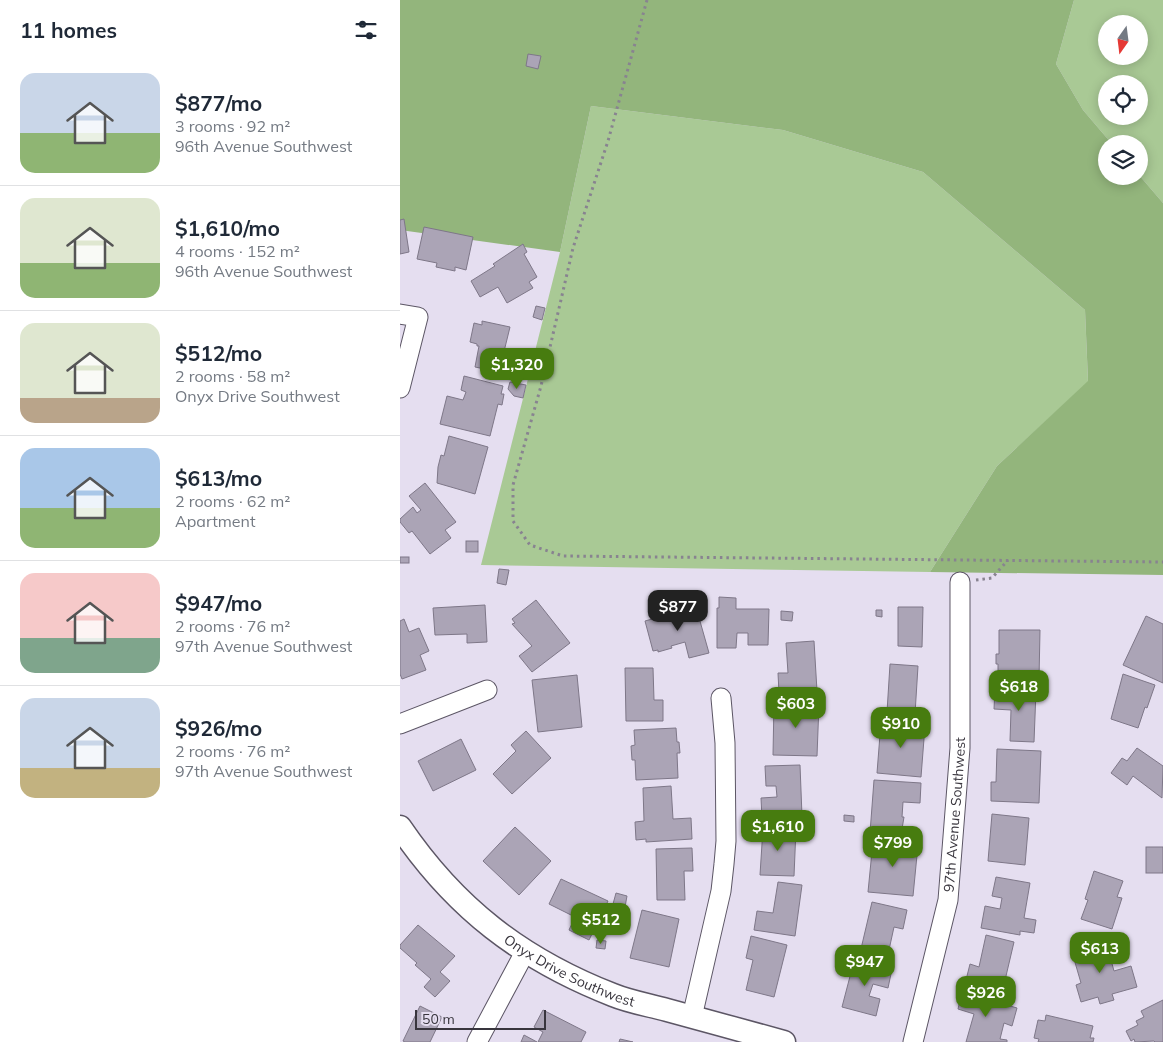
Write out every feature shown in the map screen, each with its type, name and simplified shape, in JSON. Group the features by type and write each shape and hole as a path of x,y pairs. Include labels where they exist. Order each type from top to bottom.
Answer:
{"street":[{"path":"400,388 409,316"},
{"name":"97th Avenue Southwest","path":"913,1042 948,900 960,748 960,582"},
{"path":"400,724 486,690"},
{"path":"692,1017 721,891 724,864 726,841 725,743 721,698"},
{"name":"Onyx Drive Southwest","path":"400,826 417,851 456,896 485,923 525,952 614,996 784,1042"},
{"path":"477,1042 525,952"}],"path":[{"path":"647,0 608,141 573,248 541,386 513,485 513,521 530,545 563,556 1163,562"},
{"path":"960,582 992,578 1008,560"}],"green space":[{"path":"400,0 1074,0 1056,64 1083,110 1104,135 1098,135 1098,185 1148,185 1163,203 1163,575 930,572 997,466 1088,381 1085,310 923,172 783,130 591,106 560,252 400,230"},
{"path":"1074,0 1163,0 1163,203 1148,185 1148,135 1104,135 1083,110 1056,64"},
{"path":"591,106 783,130 923,172 1085,310 1088,382 997,466 930,572 481,565 560,252"}],"building":[{"path":"528,54 541,56 538,69 526,66"},
{"path":"404,219 409,252 400,254 400,220"},
{"path":"424,227 473,237 466,270 455,267 455,271 436,267 437,263 417,259"},
{"path":"523,244 527,252 524,254 537,277 529,282 533,288 507,303 498,287 480,297 471,281 495,266 493,264"},
{"path":"536,306 545,308 542,320 533,317"},
{"path":"482,321 510,327 499,372 475,367 479,346 470,342 474,323 482,325"},
{"path":"464,376 503,386 501,394 504,394 502,405 498,404 490,436 440,424 447,396 463,400 466,392 461,390"},
{"path":"510,382 526,385 523,398 514,396 508,389"},
{"path":"449,436 488,447 475,494 437,483 441,455 444,456"},
{"path":"425,483 456,522 445,530 451,538 430,554 412,531 409,533 400,522 400,519 413,507 417,513 421,510 409,496"},
{"path":"466,541 478,541 478,552 466,552"},
{"path":"400,557 409,557 409,563 400,563"},
{"path":"499,569 509,570 506,585 497,583"},
{"path":"719,597 736,598 736,609 769,609 768,645 748,645 748,633 737,633 736,648 717,648 717,608 719,608"},
{"path":"536,600 570,643 532,672 519,656 532,646 512,624 515,623 512,619"},
{"path":"485,605 487,642 467,643 467,634 435,635 433,608"},
{"path":"696,607 709,653 689,658 685,642 658,652 658,650 653,651 645,621"},
{"path":"898,607 923,607 922,647 898,646"},
{"path":"876,610 882,610 882,617 876,616"},
{"path":"781,611 793,612 792,621 781,620"},
{"path":"1146,616 1163,624 1163,683 1123,665"},
{"path":"404,619 409,632 419,628 429,651 420,655 426,670 402,679 400,674 400,621"},
{"path":"999,630 1040,630 1039,679 998,678 996,654 999,654"},
{"path":"814,641 817,691 779,693 778,673 788,673 786,643"},
{"path":"890,664 918,666 915,714 887,712"},
{"path":"625,668 653,668 654,700 663,700 663,721 626,721"},
{"path":"1123,674 1155,685 1138,728 1111,719"},
{"path":"577,675 582,727 538,732 532,680"},
{"path":"995,689 1036,691 1034,742 1010,741 1011,710 994,709"},
{"path":"774,702 819,704 817,756 773,755"},
{"path":"881,722 925,726 921,777 877,773"},
{"path":"676,728 680,753 677,753 678,778 636,780 635,760 632,760 631,746 635,745 634,730"},
{"path":"526,731 551,758 512,794 493,774 516,751 511,745"},
{"path":"461,739 476,770 433,791 418,761"},
{"path":"1137,748 1163,766 1162,798 1133,776 1127,785 1111,773 1122,758 1127,761"},
{"path":"997,749 1041,751 1039,803 991,801 991,782 996,782"},
{"path":"800,765 802,816 762,818 761,798 777,797 776,786 766,786 765,766"},
{"path":"874,780 921,783 920,803 903,802 902,817 904,817 901,835 870,833"},
{"path":"671,786 673,819 691,818 692,839 646,842 646,839 636,840 635,822 644,821 643,788"},
{"path":"992,814 1029,818 1025,865 988,861"},
{"path":"844,815 854,816 854,822 844,821"},
{"path":"515,827 551,861 519,895 483,861"},
{"path":"763,828 796,829 794,876 760,875"},
{"path":"873,841 918,845 913,896 868,892"},
{"path":"1146,847 1163,847 1163,873 1146,873"},
{"path":"692,848 693,871 684,871 685,900 657,900 656,849"},
{"path":"1094,871 1123,881 1117,897 1122,898 1112,929 1081,919 1088,900 1085,899"},
{"path":"996,877 1030,883 1024,918 1036,920 1034,933 1020,931 1020,935 981,928 985,906 1000,909 1002,898 992,896"},
{"path":"561,879 608,901 589,940 569,930 575,917 549,904"},
{"path":"778,882 802,885 795,936 754,930 757,911 773,913"},
{"path":"616,893 627,896 625,907 613,904"},
{"path":"872,902 907,910 903,929 894,927 887,959 860,953"},
{"path":"642,910 679,919 669,967 630,958"},
{"path":"418,925 455,956 440,972 450,981 435,997 424,987 431,979 400,948 400,945"},
{"path":"986,935 1014,942 1002,993 965,984 970,964 979,967"},
{"path":"751,936 787,945 774,997 746,990 753,960 746,958"},
{"path":"597,940 606,941 605,949 596,948"},
{"path":"1091,940 1093,946 1106,942 1114,971 1131,966 1137,987 1112,994 1114,1000 1100,1004 1098,997 1081,1002 1076,985 1081,983 1072,952 1078,950 1077,945"},
{"path":"854,961 892,969 888,988 873,984 869,996 880,999 876,1016 842,1007"},
{"path":"962,992 1017,1008 1012,1026 1004,1023 1000,1039 1007,1040 1007,1042 966,1042 974,1014 958,1009"},
{"path":"1163,1000 1163,1042 1135,1042 1134,1039 1131,1041 1126,1031 1138,1025 1136,1021 1144,1017 1141,1011"},
{"path":"420,1006 442,1017 430,1042 405,1042 403,1041"},
{"path":"543,1010 586,1032 581,1042 538,1042 543,1032 534,1027"},
{"path":"1046,1015 1093,1026 1090,1038 1094,1038 1093,1042 1038,1042 1039,1039 1034,1038 1038,1020 1045,1021"},
{"path":"524,1035 537,1042 521,1042"},
{"path":"620,1039 633,1042 619,1042"}]}
